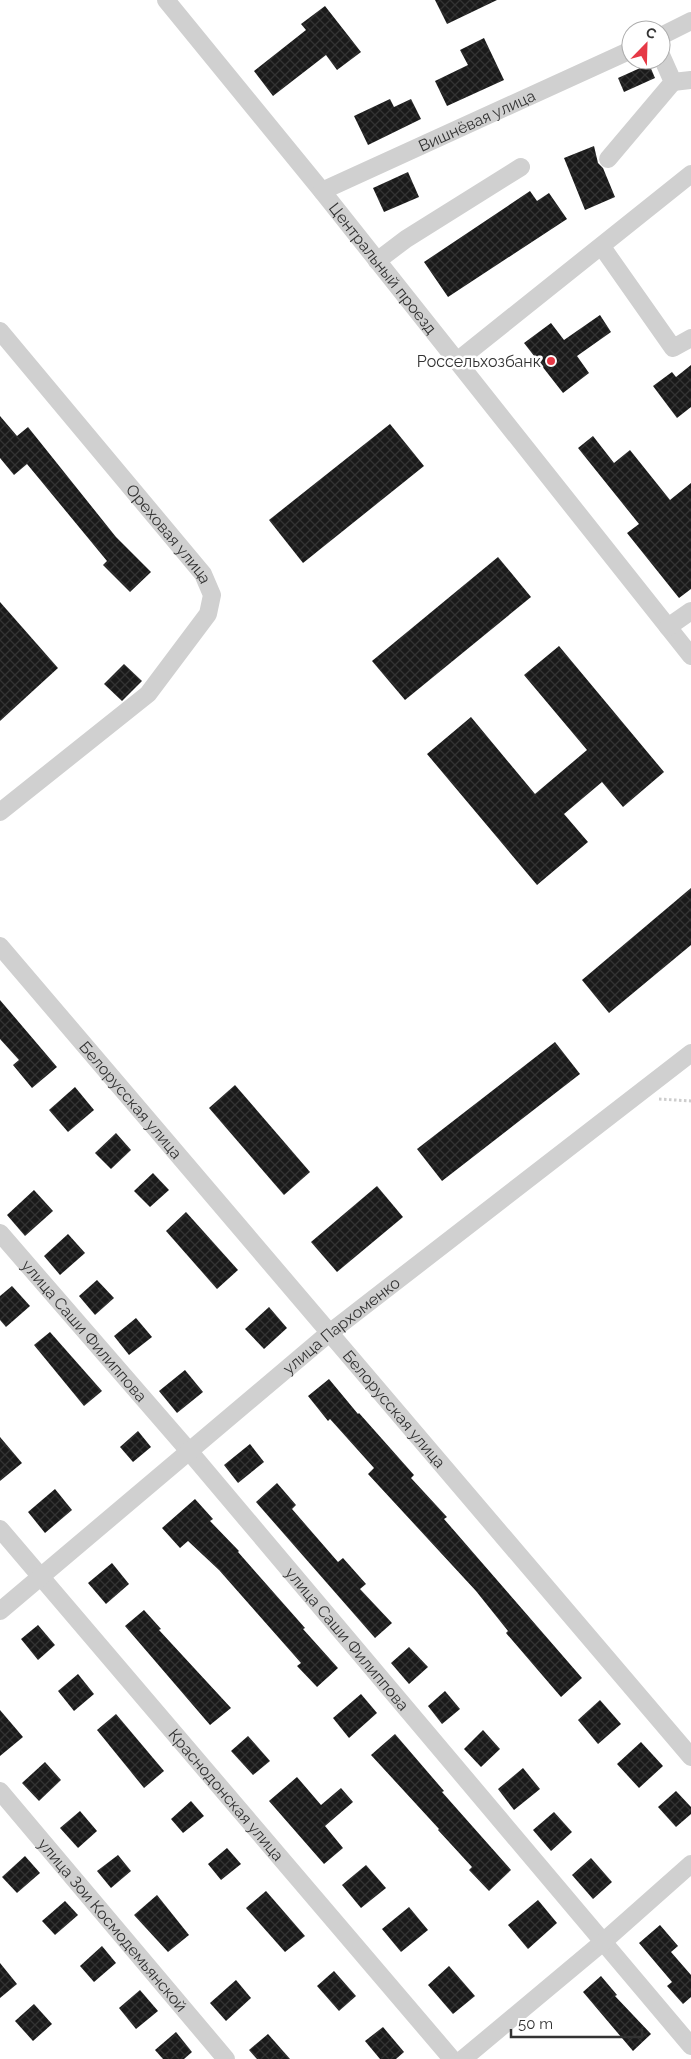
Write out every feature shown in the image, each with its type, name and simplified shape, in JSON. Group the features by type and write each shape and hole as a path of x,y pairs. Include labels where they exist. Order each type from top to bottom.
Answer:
{"street":[{"name":"Центральный проезд","path":"166,0 322,192 691,656"},
{"path":"671,31 691,21"},
{"name":"Вишнёвая улица","path":"322,192 621,55"},
{"path":"668,70 673,82"},
{"path":"608,158 673,82 691,80"},
{"path":"377,261 406,240 520,167"},
{"path":"457,362 691,174"},
{"path":"602,247 673,348 691,338"},
{"name":"Ореховая улица","path":"0,331 203,574 212,595 208,614 148,694 0,812"},
{"path":"668,627 691,611"},
{"name":"Белорусская улица","path":"0,946 328,1334 537,1575 691,1757"},
{"name":"улица Пархоменко","path":"0,1611 328,1334 691,1053"},
{"name":"улица Саши Филиппова","path":"0,1233 189,1451 691,2046"},
{"name":"Краснодонская улица","path":"0,1529 452,2059"},
{"name":"улица Зои Космодемьянской","path":"0,1791 226,2059"},
{"path":"463,2059 603,1942 691,1864"}],"path":[{"path":"636,1097 691,1101"}],"building":[{"path":"435,0 497,0 447,24"},
{"path":"325,6 361,52 337,70 326,55 273,96 254,71 306,30 301,24"},
{"path":"484,38 504,80 447,106 435,81 468,65 460,50"},
{"path":"636,70 652,70 655,78 624,92 618,78"},
{"path":"390,99 394,107 411,99 421,119 368,145 354,116"},
{"path":"594,146 598,163 603,168 615,197 585,210 564,158"},
{"path":"408,172 419,197 384,212 373,188"},
{"path":"530,191 537,201 549,193 567,219 448,297 424,262"},
{"path":"600,315 611,332 577,356 589,373 563,393 524,343 551,323 564,340"},
{"path":"691,365 691,407 677,418 653,386 672,372 676,377"},
{"path":"0,416 17,436 28,427 116,537 151,572 130,592 103,565 107,561 27,464 14,475 0,458"},
{"path":"390,424 424,466 303,563 269,520"},
{"path":"593,436 614,463 630,450 670,500 691,483 691,589 679,598 627,533 639,524 578,448"},
{"path":"498,557 531,597 405,700 372,661"},
{"path":"0,602 58,668 0,721"},
{"path":"559,646 664,772 623,807 602,782 564,814 588,842 537,885 427,754 471,717 535,794 587,750 524,675"},
{"path":"124,664 142,681 122,701 104,684"},
{"path":"691,888 691,945 609,1013 582,980"},
{"path":"0,1000 57,1067 32,1088 13,1065 19,1060 0,1039"},
{"path":"555,1042 580,1074 442,1181 417,1149"},
{"path":"235,1085 310,1172 284,1195 209,1108"},
{"path":"75,1087 94,1110 68,1132 49,1110"},
{"path":"116,1133 131,1150 111,1169 95,1153"},
{"path":"153,1173 169,1190 150,1207 134,1191"},
{"path":"377,1186 403,1217 337,1272 311,1242"},
{"path":"34,1190 53,1211 25,1236 7,1215"},
{"path":"186,1212 238,1270 217,1289 166,1231"},
{"path":"68,1234 85,1253 60,1275 44,1256"},
{"path":"97,1280 114,1298 95,1315 79,1296"},
{"path":"12,1286 30,1306 6,1327 0,1320 0,1296"},
{"path":"269,1307 287,1328 264,1349 245,1329"},
{"path":"136,1318 152,1337 129,1355 114,1336"},
{"path":"50,1332 102,1391 84,1406 34,1345"},
{"path":"185,1370 203,1392 177,1413 159,1391"},
{"path":"329,1379 414,1475 411,1478 447,1517 444,1519 582,1678 561,1697 506,1633 508,1631 476,1591 368,1474 374,1468 330,1419 328,1421 308,1396"},
{"path":"138,1431 151,1447 133,1462 120,1447"},
{"path":"0,1437 22,1463 0,1481"},
{"path":"250,1444 264,1462 238,1483 224,1465"},
{"path":"277,1483 296,1505 292,1509 338,1562 343,1558 366,1584 360,1589 392,1623 375,1638 256,1502"},
{"path":"55,1489 72,1510 45,1533 28,1512"},
{"path":"195,1499 213,1519 210,1521 239,1551 305,1628 303,1629 338,1668 317,1687 297,1666 301,1663 219,1570 188,1541 180,1548 162,1528"},
{"path":"112,1563 129,1584 106,1604 88,1583"},
{"path":"144,1610 161,1629 159,1630 231,1708 210,1725 125,1626"},
{"path":"38,1625 55,1645 38,1660 21,1639"},
{"path":"409,1647 428,1667 409,1684 391,1663"},
{"path":"78,1674 94,1694 74,1711 58,1691"},
{"path":"445,1691 460,1709 442,1724 428,1706"},
{"path":"361,1694 377,1713 349,1738 333,1718"},
{"path":"600,1700 621,1724 598,1744 578,1720"},
{"path":"0,1710 23,1737 0,1756"},
{"path":"116,1714 164,1771 144,1788 97,1730"},
{"path":"483,1730 500,1749 481,1767 464,1749"},
{"path":"395,1734 444,1791 442,1792 511,1870 489,1891 469,1870 472,1867 371,1755"},
{"path":"248,1736 270,1761 253,1775 231,1751"},
{"path":"641,1742 663,1766 639,1788 617,1764"},
{"path":"45,1762 61,1780 39,1801 22,1783"},
{"path":"523,1768 540,1789 514,1810 498,1789"},
{"path":"297,1777 321,1805 341,1788 353,1802 325,1826 343,1848 324,1864 269,1801"},
{"path":"676,1791 691,1807 691,1814 676,1827 658,1807"},
{"path":"191,1801 204,1816 183,1833 171,1819"},
{"path":"80,1811 97,1831 78,1848 60,1828"},
{"path":"554,1812 572,1832 551,1851 533,1830"},
{"path":"227,1848 241,1864 221,1880 208,1864"},
{"path":"118,1855 131,1871 111,1888 97,1871"},
{"path":"25,1856 40,1873 17,1893 2,1877"},
{"path":"591,1858 612,1882 593,1899 572,1875"},
{"path":"366,1865 386,1888 361,1908 342,1885"},
{"path":"266,1891 305,1936 285,1952 246,1908"},
{"path":"157,1895 189,1935 168,1952 134,1915"},
{"path":"538,1900 557,1923 528,1949 508,1925"},
{"path":"65,1901 78,1915 55,1935 42,1921"},
{"path":"409,1907 428,1930 401,1952 382,1929"},
{"path":"660,1925 678,1946 671,1952 691,1975 691,1997 683,2004 667,1986 672,1982 639,1943"},
{"path":"102,1946 116,1963 94,1982 80,1966"},
{"path":"0,1963 17,1984 0,1998"},
{"path":"449,1966 475,1996 453,2014 428,1985"},
{"path":"334,1971 356,1996 339,2011 317,1986"},
{"path":"601,1976 617,1995 615,1996 651,2034 633,2051 583,1992"},
{"path":"236,1980 251,1998 226,2021 210,2003"},
{"path":"140,1990 158,2011 136,2029 119,2008"},
{"path":"34,2004 52,2024 33,2041 15,2021"},
{"path":"383,2027 404,2052 396,2059 380,2059 365,2041"},
{"path":"176,2032 192,2052 184,2059 163,2059 155,2050"},
{"path":"268,2034 290,2059 257,2059 249,2050"}],"place":[{"name":"Россельхозбанк","path":"551,361"}]}
